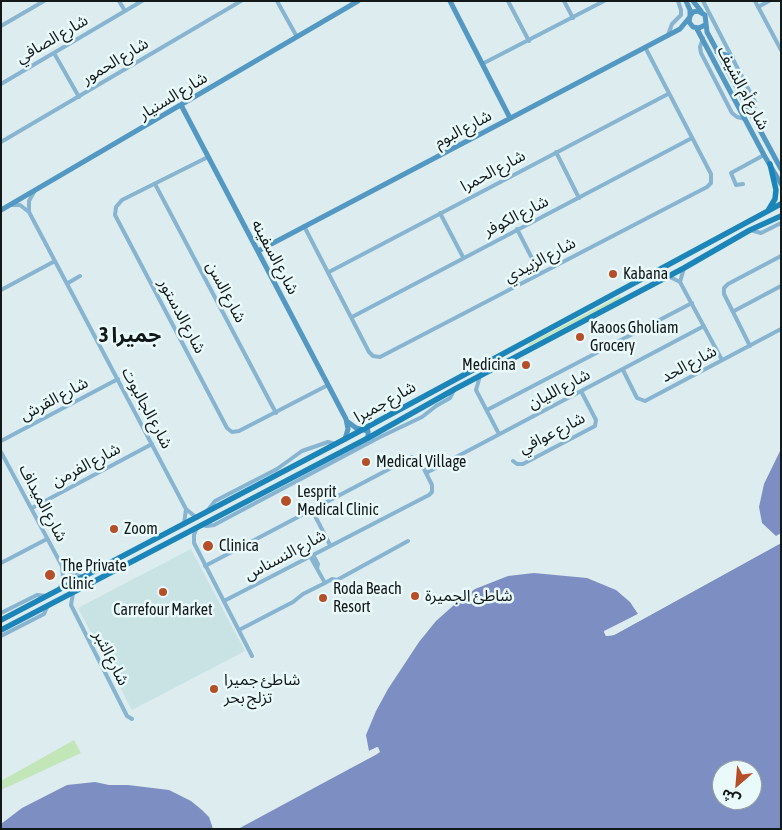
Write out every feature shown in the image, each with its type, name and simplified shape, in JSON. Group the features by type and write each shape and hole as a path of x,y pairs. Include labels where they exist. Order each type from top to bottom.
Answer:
{"main road":[{"path":"767,211 776,195 770,164"},
{"name":"شارع جميرا","path":"1,620 382,420 781,204"},
{"name":"شارع جميرا","path":"1,630 368,438 455,389 684,268 750,230 781,216"},
{"path":"382,420 382,425 388,427"}],"street":[{"path":"1,26 44,1"},
{"path":"119,1 125,11"},
{"name":"شارع الصافي","path":"1,84 142,1"},
{"name":"شارع الحمور","path":"1,142 241,1"},
{"path":"277,1 297,37"},
{"name":"شارع السنيار","path":"1,210 358,1"},
{"path":"450,1 484,64 510,118"},
{"path":"508,1 529,41"},
{"path":"564,1 573,18"},
{"path":"484,64 604,1"},
{"path":"668,35 672,24 682,15 678,1"},
{"path":"686,1 690,10 690,24 695,28 705,25 706,18 693,1"},
{"path":"703,1 755,102 754,118"},
{"path":"755,1 781,50"},
{"path":"758,7 769,1"},
{"path":"689,17 696,12 701,12"},
{"name":"شارع البوم","path":"680,29 689,17"},
{"name":"شارع أم الشيف","path":"705,25 717,52 781,169"},
{"name":"شارع البوم","path":"258,251 668,35 680,29 695,28"},
{"name":"شارع أم الشيف","path":"695,28 703,38 781,184"},
{"path":"703,38 700,53 732,113 745,119"},
{"name":"شارع الزبيدي","path":"304,226 369,352 373,356 380,357 710,185 712,180 711,174 645,47"},
{"path":"717,52 732,57"},
{"path":"54,53 79,97"},
{"name":"شارع الحمرا","path":"329,272 668,94"},
{"name":"شارع السفينه","path":"181,105 346,419 348,429 346,439"},
{"name":"شارع الكوفر","path":"352,317 692,138"},
{"path":"556,152 579,198"},
{"path":"743,184 735,184 731,172 764,155"},
{"name":"شارع الدستور","path":"208,157 122,200 116,206 115,215 222,420 229,431 237,432 328,384"},
{"name":"شارع السن","path":"155,184 276,413"},
{"path":"30,212 29,201 34,192"},
{"path":"11,205 20,205 30,212"},
{"name":"شارع الجالبوت","path":"30,212 186,509 198,518"},
{"path":"440,213 463,257"},
{"path":"750,230 761,233 781,223"},
{"path":"517,230 540,274"},
{"path":"750,346 723,292 725,287 781,256"},
{"path":"1,290 55,261"},
{"path":"680,282 684,268"},
{"path":"68,283 80,276"},
{"path":"668,276 680,282 722,360"},
{"path":"734,311 781,286"},
{"path":"487,410 692,303"},
{"name":"شارع الليان","path":"426,473 704,326"},
{"name":"شارع الحد","path":"623,370 637,398 645,401 781,329"},
{"path":"476,390 480,376"},
{"name":"شارع القرش","path":"1,441 118,380"},
{"path":"463,385 476,390 499,434"},
{"path":"252,656 194,543 194,535 199,526 214,525 422,417 450,398 455,389"},
{"name":"شارع عوافي","path":"513,461 523,464 595,426 596,420 581,391"},
{"path":"346,419 353,426 368,432 368,438"},
{"name":"شارع الفرمن","path":"32,508 152,444"},
{"name":"شارع الميداف","path":"1,452 62,566 71,573 85,577"},
{"name":"شارع النسناس","path":"205,566 412,457 420,461 433,487 429,495 224,601"},
{"path":"184,525 186,509"},
{"path":"312,510 330,546"},
{"path":"179,537 194,543"},
{"path":"1,562 47,539"},
{"path":"239,630 293,602 325,582 332,579 336,580 408,541"},
{"path":"311,556 318,564 317,568 325,582"},
{"name":"شارع الميداف","path":"59,590 63,577 62,566"},
{"path":"57,601 67,604 73,592"},
{"path":"1,613 37,595 47,596"},
{"name":"شارع الثبر","path":"67,604 127,716 132,719"},
{"path":"1,636 44,614 48,605"}],"shaded area":[{"path":"191,549 245,651 132,710 78,608"}],"green space":[{"path":"620,296 621,298 529,346 528,344"},
{"path":"74,740 81,753 1,790 1,781"}],"water":[{"path":"781,449 781,533 776,536 762,523 759,507 764,484"},
{"path":"781,543 781,829 238,829 377,754 377,747 369,751 366,735 388,689 419,642 436,621 475,589 508,576 534,573 587,578 616,590 630,602 638,614 604,632 606,636 614,635"},
{"path":"95,782 169,790 191,801 202,810 209,817 213,829 1,829 1,824 22,808 67,785"}],"pier":[{"path":"781,540 781,543 614,635 606,636 604,631 640,613 639,616 607,633 614,632"},
{"path":"378,747 380,752 377,754 235,829 376,752 377,750 370,753 367,752"}],"place":[{"name":"Kabana","path":"613,274"},
{"name":"Kaoos Gholiam Grocery","path":"580,337"},
{"name":"Medicina","path":"526,365"},
{"name":"Medical Village","path":"366,462"},
{"name":"Lesprit Medical Clinic","path":"286,501"},
{"name":"Zoom","path":"114,529"},
{"name":"Clinica","path":"208,546"},
{"name":"The Private Clinic","path":"50,575"},
{"name":"Carrefour Market","path":"163,592"},
{"name":"شاطئ الجميرة","path":"415,596"},
{"name":"Roda Beach Resort","path":"323,598"},
{"name":"شاطئ جميرا تزلج بحر","path":"214,689"}],"district":[{"name":"جميرا 3","path":"130,335"}]}
